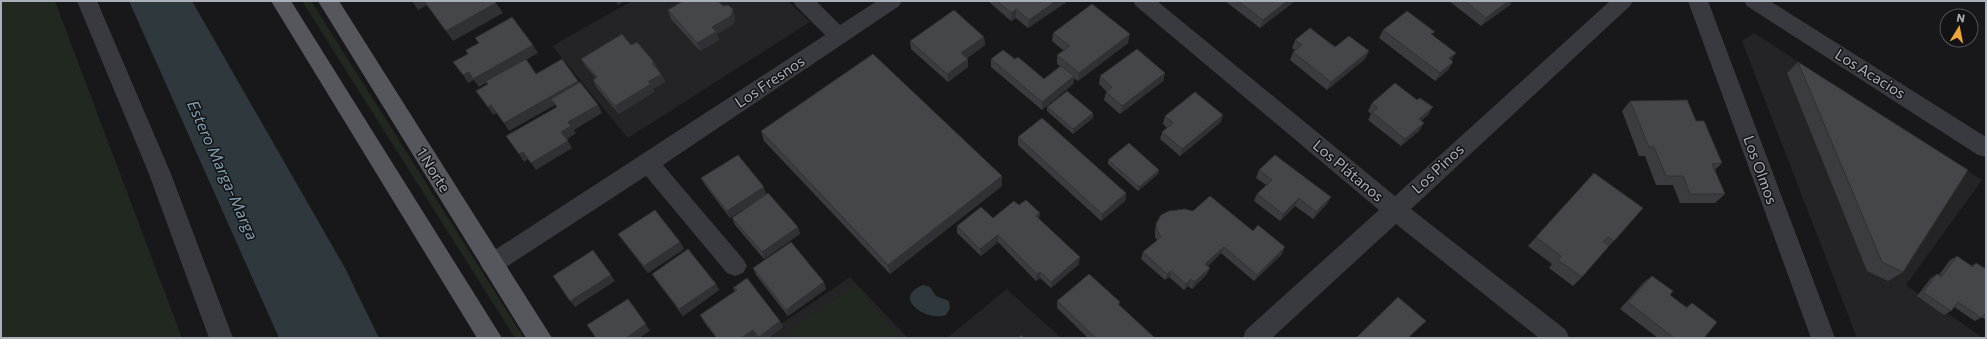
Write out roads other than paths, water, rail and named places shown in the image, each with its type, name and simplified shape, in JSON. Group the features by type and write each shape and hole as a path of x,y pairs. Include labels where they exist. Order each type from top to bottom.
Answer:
{"main road":[{"path":"281,1 490,338"},
{"name":"1 Norte","path":"328,1 492,264 540,338"}],"street":[{"path":"87,1 160,174 221,338"},
{"path":"803,1 839,36"},
{"name":"Los Fresnos","path":"492,264 648,164 892,1"},
{"name":"Los Plátanos","path":"1143,1 1394,210 1557,338"},
{"name":"Los Pinos","path":"1255,338 1623,1"},
{"name":"Los Olmos","path":"1698,1 1823,338"},
{"name":"Los Acacios","path":"1754,1 1986,148"},
{"path":"648,164 735,266"}],"water":[{"name":"Estero Marga-Marga","path":"129,1 192,1 345,268 379,338 279,338"},
{"path":"923,285 930,287 936,296 949,301 950,308 946,315 929,315 915,308 911,302 910,296 914,290"}]}
